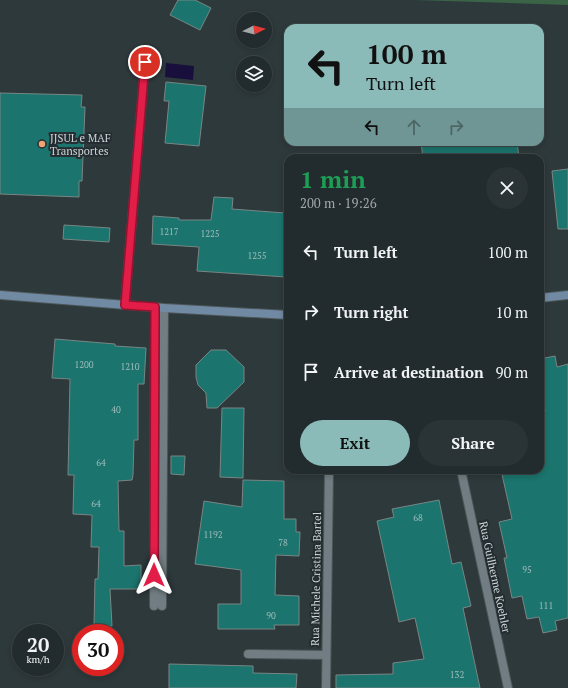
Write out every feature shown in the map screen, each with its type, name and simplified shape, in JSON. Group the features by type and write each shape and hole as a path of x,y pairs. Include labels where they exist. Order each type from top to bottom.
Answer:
{"main road":[{"path":"0,295 164,308 284,315"},
{"path":"544,298 568,295"}],"street":[{"path":"125,305 145,62"},
{"path":"155,307 158,606 164,308"},
{"name":"Rua Michele Cristina Bartel","path":"326,688 329,474"},
{"name":"Rua Guilherme Koehler","path":"462,474 508,688"},
{"path":"248,654 326,655"}],"green space":[{"path":"414,0 568,0 568,5"}],"shaded area":[{"path":"166,63 194,66 193,80 165,77"}],"building":[{"path":"178,0 195,0 211,8 200,30 170,15"},
{"path":"166,82 206,86 199,146 165,143 169,101 164,101"},
{"name":"JJSUL e MAF Transportes","path":"0,93 82,95 81,107 85,107 82,181 79,181 79,197 0,194"},
{"path":"422,146 518,146 518,154 422,154"},
{"path":"568,169 568,229 558,229 552,171"},
{"path":"214,197 233,198 232,209 284,213 284,277 197,271 199,247 152,244 153,216 179,218 179,220 211,220"},
{"path":"64,225 110,228 109,242 63,239"},
{"path":"55,339 146,348 144,384 138,384 138,440 134,440 132,480 118,481 119,531 124,531 124,566 141,565 141,589 110,589 112,624 94,624 95,579 98,579 99,547 91,547 92,515 73,514 74,475 68,475 70,379 52,378"},
{"path":"211,350 226,350 244,367 244,382 217,408 207,408 206,393 198,385 196,377 196,365"},
{"path":"555,356 557,367 568,364 568,618 555,621 557,630 543,633 539,617 527,619 522,596 512,598 504,558 507,558 499,522 512,519 502,474 544,474 544,358"},
{"path":"222,408 244,408 243,478 220,477"},
{"path":"171,456 185,456 184,475 171,474"},
{"path":"243,480 284,481 284,519 296,519 296,532 300,532 299,556 276,555 275,595 299,596 299,625 274,625 275,629 218,629 218,604 241,604 241,570 195,564 204,501 242,507"},
{"path":"439,500 452,564 461,562 471,606 463,608 480,688 336,688 336,675 393,674 393,663 424,659 415,618 399,622 377,521 394,517 392,509"},
{"path":"169,664 253,666 253,673 297,674 296,688 169,688"}],"place":[{"name":"JJSUL e MAF Transportes","path":"42,144"}],"route":[{"path":"145,62 125,305 155,307 154,575"}]}
